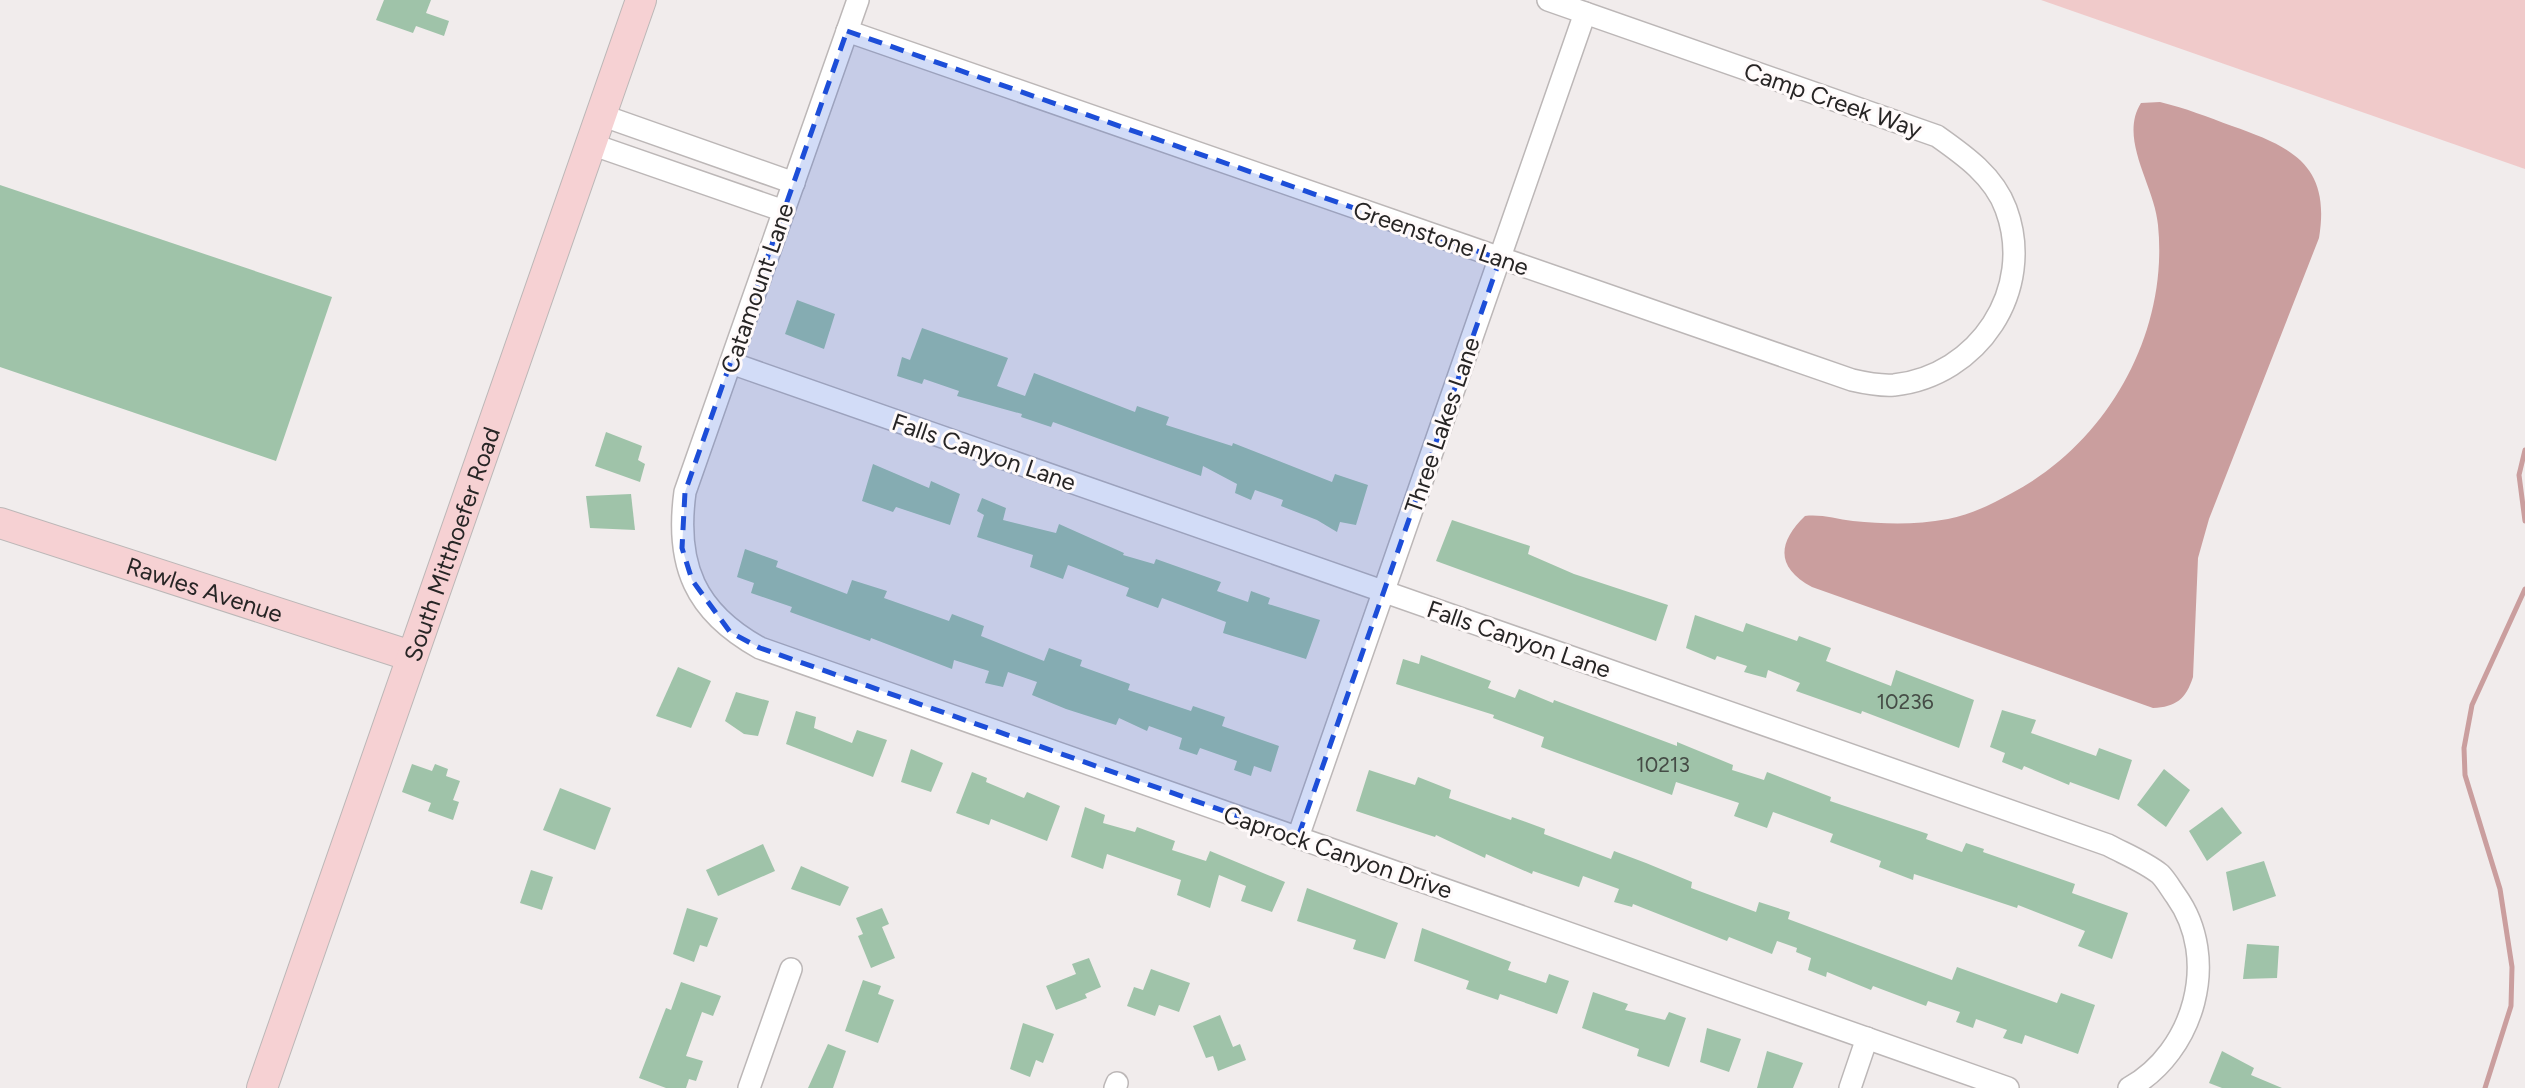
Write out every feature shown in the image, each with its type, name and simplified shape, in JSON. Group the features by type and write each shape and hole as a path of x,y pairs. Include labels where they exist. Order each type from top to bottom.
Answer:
{"main road":[{"name":"South Mitthoefer Road","path":"262,1088 641,0"},
{"name":"Rawles Avenue","path":"0,523 411,656"}],"street":[{"name":"Catamount Lane","path":"692,580 682,548 681,521 685,492 858,0"},
{"name":"Camp Creek Way","path":"1548,0 1937,136 1980,170 2006,208 2014,254 2007,298"},
{"name":"Three Lakes Lane","path":"1298,837 1585,13"},
{"name":"Greenstone Lane","path":"848,31 1822,372 1874,384 1892,385 1913,381 1954,366 1988,334 2007,298"},
{"path":"601,115 794,183"},
{"path":"591,144 784,211"},
{"name":"Falls Canyon Lane","path":"730,363 2108,845 2134,858 2161,875 2183,906 2194,931 2198,969 2191,1016 2163,1062 2129,1088"},
{"name":"Caprock Canyon Drive","path":"692,580 709,608 730,632 760,648 2008,1088"},
{"path":"749,1088 790,969"},
{"path":"1850,1088 1867,1038"}],"highlighted area":[{"path":"847,31 1500,259 1298,837 760,648 730,632 692,580 682,548 685,492"}],"shaded area":[{"path":"2041,0 2525,0 2525,169"},
{"path":"2160,102 2253,134 2289,151 2313,176 2319,193 2321,213 2319,238 2209,519 2198,558 2193,677 2187,691 2174,704 2153,708 1812,587 1792,572 1784,554 1789,536 1805,516 1912,523 1948,519 1981,509 2046,472 2076,445 2103,415 2125,381 2142,345 2153,306 2159,266 2158,225 2135,147 2134,132 2135,117 2141,103"}],"building":[{"path":"384,0 431,0 426,13 449,21 444,36 416,26 413,33 376,20"},
{"path":"0,185 332,297 276,461 0,367"},
{"path":"797,300 835,314 824,349 785,334"},
{"path":"922,328 1008,358 997,386 1025,396 1034,373 1135,412 1137,406 1169,417 1166,425 1232,446 1233,443 1332,482 1335,474 1368,485 1356,525 1340,522 1337,532 1317,520 1281,506 1283,500 1255,490 1251,500 1235,493 1237,484 1203,466 1201,476 1053,422 1051,427 1021,417 1022,414 957,396 959,391 924,379 922,384 897,376 902,357 910,360"},
{"path":"606,432 642,446 638,460 645,464 640,482 595,466"},
{"path":"873,464 929,488 931,481 960,494 950,525 896,507 893,512 862,501"},
{"path":"631,494 635,530 590,528 586,496"},
{"path":"982,498 1006,508 1003,520 1056,533 1059,524 1124,553 1123,555 1154,564 1156,559 1221,582 1217,591 1248,602 1251,591 1270,598 1268,604 1320,620 1306,659 1223,633 1226,622 1162,598 1158,608 1126,596 1129,588 1068,565 1063,579 1030,567 1033,555 977,537 984,515 977,511"},
{"path":"1452,520 1530,546 1528,554 1574,574 1668,605 1656,641 1436,561"},
{"path":"745,549 778,561 776,567 847,594 852,580 887,591 884,598 949,621 952,614 984,626 981,636 1044,661 1049,648 1082,660 1080,666 1130,684 1128,690 1191,711 1193,706 1225,717 1222,726 1279,746 1271,772 1254,766 1251,776 1234,770 1237,761 1200,748 1197,755 1179,749 1182,738 1149,726 1147,731 1119,718 1116,725 1066,709 1032,695 1037,682 1008,672 1003,687 985,683 989,671 954,660 952,669 871,638 870,641 790,612 792,607 751,593 754,583 737,577"},
{"path":"1695,615 1743,632 1746,623 1797,641 1799,636 1831,648 1826,661 1891,686 1896,670 1974,700 1959,748 1862,711 1861,714 1796,691 1800,683 1768,670 1766,678 1744,672 1747,666 1717,656 1715,660 1686,648"},
{"path":"1421,655 1491,681 1488,688 1515,698 1519,689 1553,703 1554,700 1677,746 1677,742 1733,765 1732,770 1764,780 1767,772 1831,797 1830,801 1928,834 1926,839 1962,852 1966,843 1984,849 1983,852 2075,884 2072,893 2128,913 2112,959 2078,946 2085,931 2018,905 2017,908 1914,874 1913,880 1879,867 1881,861 1830,842 1833,834 1773,812 1767,828 1734,816 1739,803 1676,782 1672,795 1541,747 1544,737 1493,718 1494,715 1396,684 1403,659 1419,664"},
{"path":"678,667 711,681 691,728 656,716"},
{"path":"736,692 769,701 758,736 744,734 725,721"},
{"path":"2002,710 2036,720 2031,733 2096,756 2099,748 2132,760 2119,800 2070,782 2069,785 2024,766 2022,770 2002,762 2005,753 1990,747"},
{"path":"796,711 816,717 814,728 852,743 857,730 887,740 873,777 786,744"},
{"path":"911,749 943,763 931,792 901,782"},
{"path":"412,764 432,771 435,764 448,769 446,776 460,781 453,800 459,802 453,820 428,811 431,803 402,792"},
{"path":"2164,769 2190,790 2166,827 2137,805"},
{"path":"1369,770 1415,785 1418,777 1451,790 1449,798 1545,829 1544,834 1611,859 1614,851 1692,882 1691,888 1756,912 1759,902 1790,912 1788,919 1952,980 1957,967 2057,1003 2061,993 2095,1005 2078,1054 2025,1035 2022,1044 2003,1038 2007,1030 1976,1019 1973,1028 1956,1022 1960,1012 1928,1001 1926,1006 1873,986 1871,990 1827,972 1826,977 1808,970 1811,958 1796,952 1797,948 1777,941 1772,954 1729,937 1727,941 1633,904 1632,907 1614,902 1619,889 1583,876 1579,887 1533,871 1532,874 1486,854 1485,858 1436,835 1435,837 1356,811"},
{"path":"972,772 987,778 986,782 1024,798 1027,792 1060,806 1047,841 991,819 989,825 956,813"},
{"path":"560,788 611,808 595,850 543,830"},
{"path":"1085,807 1105,815 1103,823 1135,832 1137,827 1175,841 1172,850 1206,861 1210,851 1285,882 1272,912 1241,901 1246,886 1219,875 1210,908 1177,895 1181,880 1107,854 1103,869 1071,857"},
{"path":"2222,807 2242,833 2207,861 2189,831"},
{"path":"763,844 775,871 718,896 706,870"},
{"path":"2264,861 2276,896 2233,911 2226,872"},
{"path":"801,866 849,887 840,906 791,889"},
{"path":"531,870 553,877 542,910 520,903"},
{"path":"1307,888 1398,923 1385,959 1353,949 1356,940 1297,921"},
{"path":"687,908 718,918 707,947 700,945 694,962 673,954"},
{"path":"882,908 889,924 882,927 895,958 871,968 858,936 863,934 856,918"},
{"path":"1422,928 1511,962 1508,970 1546,983 1549,974 1569,981 1557,1014 1500,994 1498,1000 1466,989 1469,981 1414,961"},
{"path":"2247,944 2279,946 2277,978 2243,979"},
{"path":"1089,958 1101,987 1085,994 1087,998 1056,1010 1046,986 1076,974 1072,964"},
{"path":"1151,969 1190,983 1179,1012 1159,1005 1155,1016 1127,1006 1134,987 1143,990"},
{"path":"863,980 881,986 878,994 894,1000 878,1043 845,1031"},
{"path":"681,982 721,996 713,1016 702,1012 686,1056 703,1061 696,1081 689,1079 686,1088 666,1088 639,1078 666,1008 671,1010"},
{"path":"1593,992 1628,1004 1625,1010 1665,1020 1669,1012 1686,1018 1669,1067 1637,1056 1639,1049 1582,1028"},
{"path":"1220,1015 1233,1047 1240,1044 1246,1060 1218,1071 1213,1056 1206,1058 1193,1026"},
{"path":"1023,1023 1054,1034 1043,1063 1036,1060 1030,1077 1010,1069"},
{"path":"1707,1028 1741,1039 1729,1072 1700,1062"},
{"path":"828,1044 846,1051 833,1088 808,1088"},
{"path":"1767,1051 1803,1063 1793,1088 1757,1088"},
{"path":"2222,1051 2254,1068 2251,1075 2282,1088 2222,1088 2209,1083"}],"waterway":[{"path":"2525,450 2519,475 2525,521"},
{"path":"2485,1088 2511,1006 2512,967 2500,889 2465,775 2464,748 2472,705 2525,589"}]}
